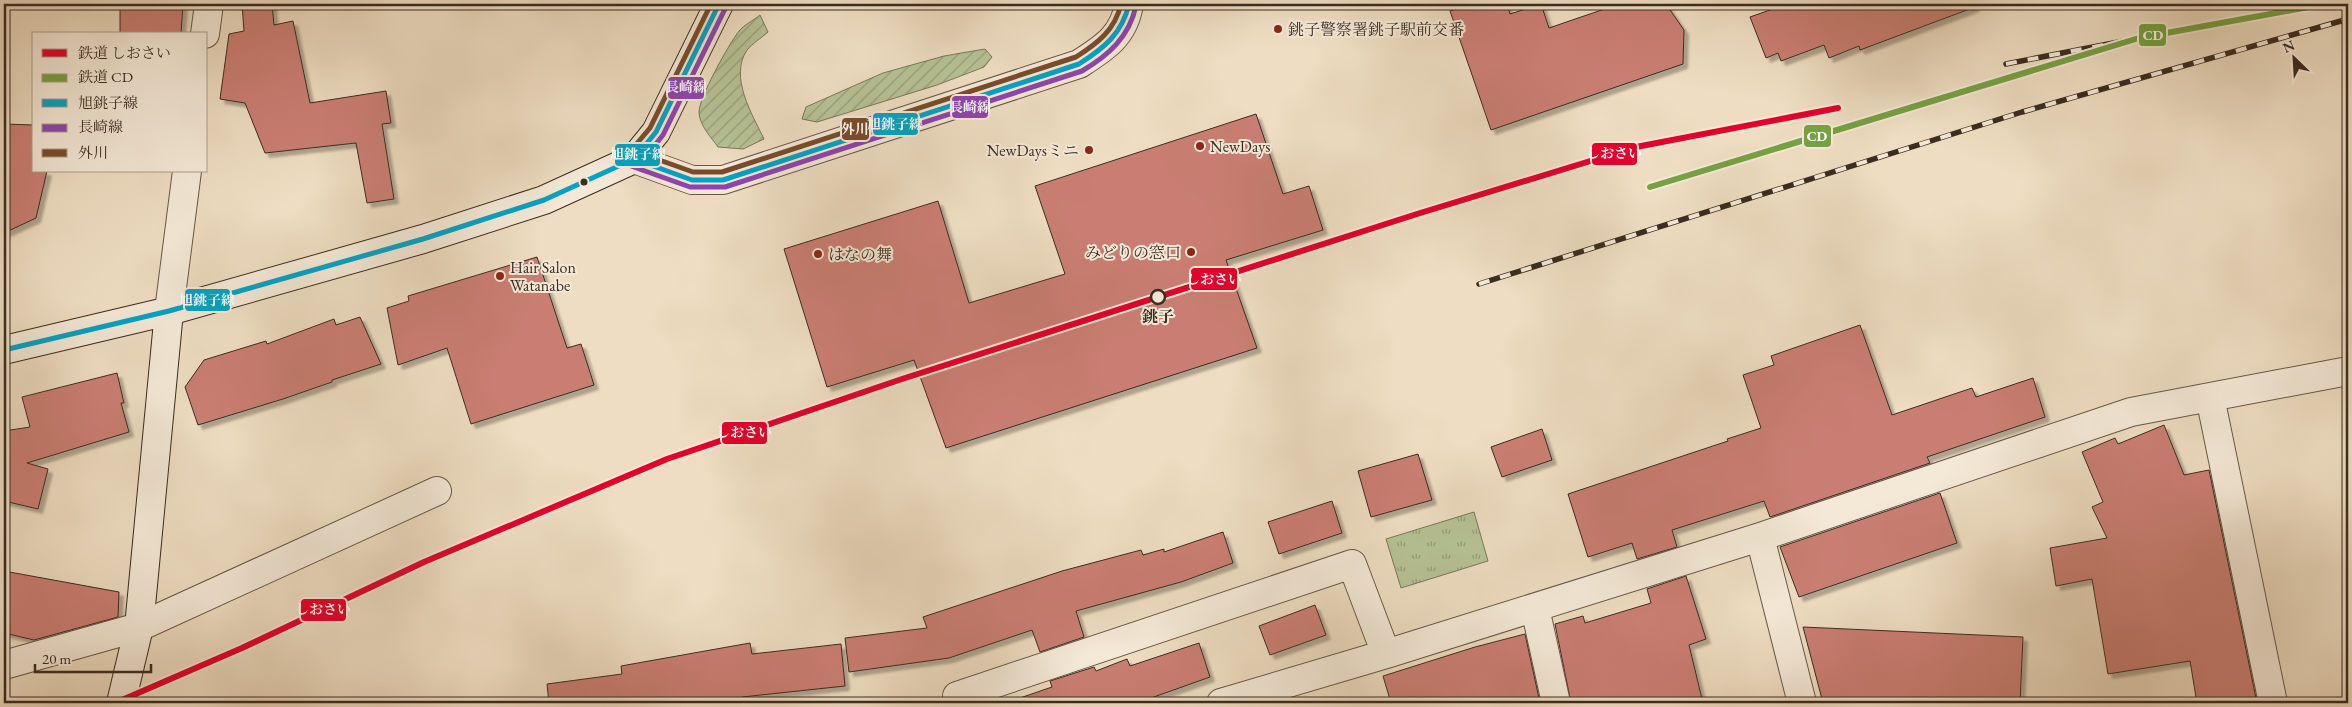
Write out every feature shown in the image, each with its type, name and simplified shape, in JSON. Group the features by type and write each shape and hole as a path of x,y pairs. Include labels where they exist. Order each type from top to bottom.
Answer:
{"street":[{"path":"205,32 209,4"},
{"path":"634,159 692,180 723,180 1079,64 1110,44 1127,16 1129,4"},
{"path":"4,350 169,311 423,239 544,200 634,159 656,132 715,6"},
{"path":"121,703 139,627 169,311 187,172"},
{"path":"1221,703 1386,654 1760,537 2131,412 2348,371"},
{"path":"2210,397 2273,703"},
{"path":"4,665 139,627 437,491"},
{"path":"1760,537 1802,703"},
{"path":"959,703 956,696 1352,564 1386,654"},
{"path":"1534,608 1556,703"}],"green space":[{"path":"760,15 768,32 747,50 740,72 744,95 764,139 743,149 718,147 701,122 699,113 703,96 734,38 741,29"},
{"path":"985,49 992,57 984,67 937,85 817,122 802,119 806,107 883,73 944,56"},
{"path":"1474,512 1488,561 1401,588 1386,539"}],"building":[{"path":"120,4 183,4 181,32 120,32"},
{"path":"242,4 272,4 274,25 293,21 310,103 386,91 391,123 382,124 394,199 367,203 356,143 265,153 245,103 220,99 229,34 244,31"},
{"path":"1469,4 1507,4 1510,14 1541,4 1549,28 1619,4 1666,4 1684,30 1683,64 1491,130 1450,11"},
{"path":"1787,4 1974,4 1975,7 1860,50 1859,46 1829,58 1824,45 1781,61 1778,53 1766,58 1750,17"},
{"path":"1256,114 1283,194 1309,186 1323,230 1226,260 1257,348 946,448 914,360 827,387 784,249 938,201 969,303 1065,274 1035,186"},
{"path":"4,124 32,125 32,172 47,172 36,218 4,233"},
{"path":"537,257 567,348 581,344 594,385 471,424 447,348 398,365 387,308 409,301 408,296"},
{"path":"360,317 381,364 283,399 198,425 185,387 204,360 266,341 267,344 334,319 336,325"},
{"path":"1860,325 1892,415 1972,388 1976,397 2033,378 2045,417 1927,457 1930,463 1770,517 1764,501 1672,530 1677,547 1637,559 1632,543 1588,557 1568,494 1728,441 1727,439 1761,428 1743,375 1774,365 1771,356"},
{"path":"117,373 124,403 121,403 129,432 27,463 48,469 38,509 4,501 4,431 30,427 22,397"},
{"path":"2164,425 2184,475 2209,470 2257,703 2197,703 2190,661 2108,674 2092,579 2056,586 2050,548 2107,538 2092,507 2103,502 2082,452 2115,438 2118,444"},
{"path":"1542,429 1552,460 1502,477 1491,447"},
{"path":"1418,454 1432,500 1371,517 1358,471"},
{"path":"1940,493 1957,543 1799,597 1780,547"},
{"path":"1332,501 1342,533 1279,554 1268,522"},
{"path":"1223,532 1233,563 1181,582 1076,611 1084,637 1040,652 1032,630 949,658 849,672 845,638 927,628 923,617 1062,571 1141,550 1143,555 1164,549 1164,552"},
{"path":"4,571 119,592 118,617 34,640 4,633"},
{"path":"1686,576 1706,639 1689,645 1703,703 1571,703 1555,624 1583,616 1585,623 1651,603 1647,589"},
{"path":"1315,605 1326,635 1270,655 1259,626"},
{"path":"1803,627 2023,637 2020,703 1823,703"},
{"path":"1525,634 1540,703 1391,703 1383,676 1475,647"},
{"path":"750,643 752,654 841,644 845,686 742,697 743,703 549,703 547,684 622,674 621,666"},
{"path":"1199,643 1210,677 1137,703 1018,703 1017,699 1052,687 1050,681 1094,667 1096,671 1127,659 1130,666"}],"railway":[{"path":"1479,284 2022,112 2348,19"},
{"path":"2006,64 2139,38"}],"rail line":[{"name":"CD","path":"1650,187 2139,38 2325,4"},
{"name":"しおさい","path":"115,703 242,648 424,562 667,459 902,379 1417,214 1636,147 1838,108"}],"transit line":[{"name":"外川","path":"628,154 650,128 711,4"},
{"name":"旭銚子線","path":"4,350 169,311 423,239 544,200 634,159 656,132 719,4"},
{"name":"外川","path":"637,152 693,172 722,172 1076,57 1110,29 1121,4"},
{"name":"旭銚子線","path":"634,159 692,180 723,180 1079,64 1104,46 1117,32 1126,15 1129,4"},
{"name":"長崎線","path":"631,166 690,187 725,187 1082,71 1117,44 1128,27 1136,6"},
{"name":"長崎線","path":"640,164 663,135 726,7"}],"place":[{"name":"銚子警察署銚子駅前交番","path":"1278,29"},
{"name":"NewDays","path":"1200,146"},
{"name":"NewDaysミニ","path":"1089,150"},
{"name":"みどりの窓口","path":"1191,252"},
{"name":"はなの舞","path":"818,254"},
{"name":"Hair Salon Watanabe","path":"500,276"},
{"name":"銚子","path":"1158,297"}]}
